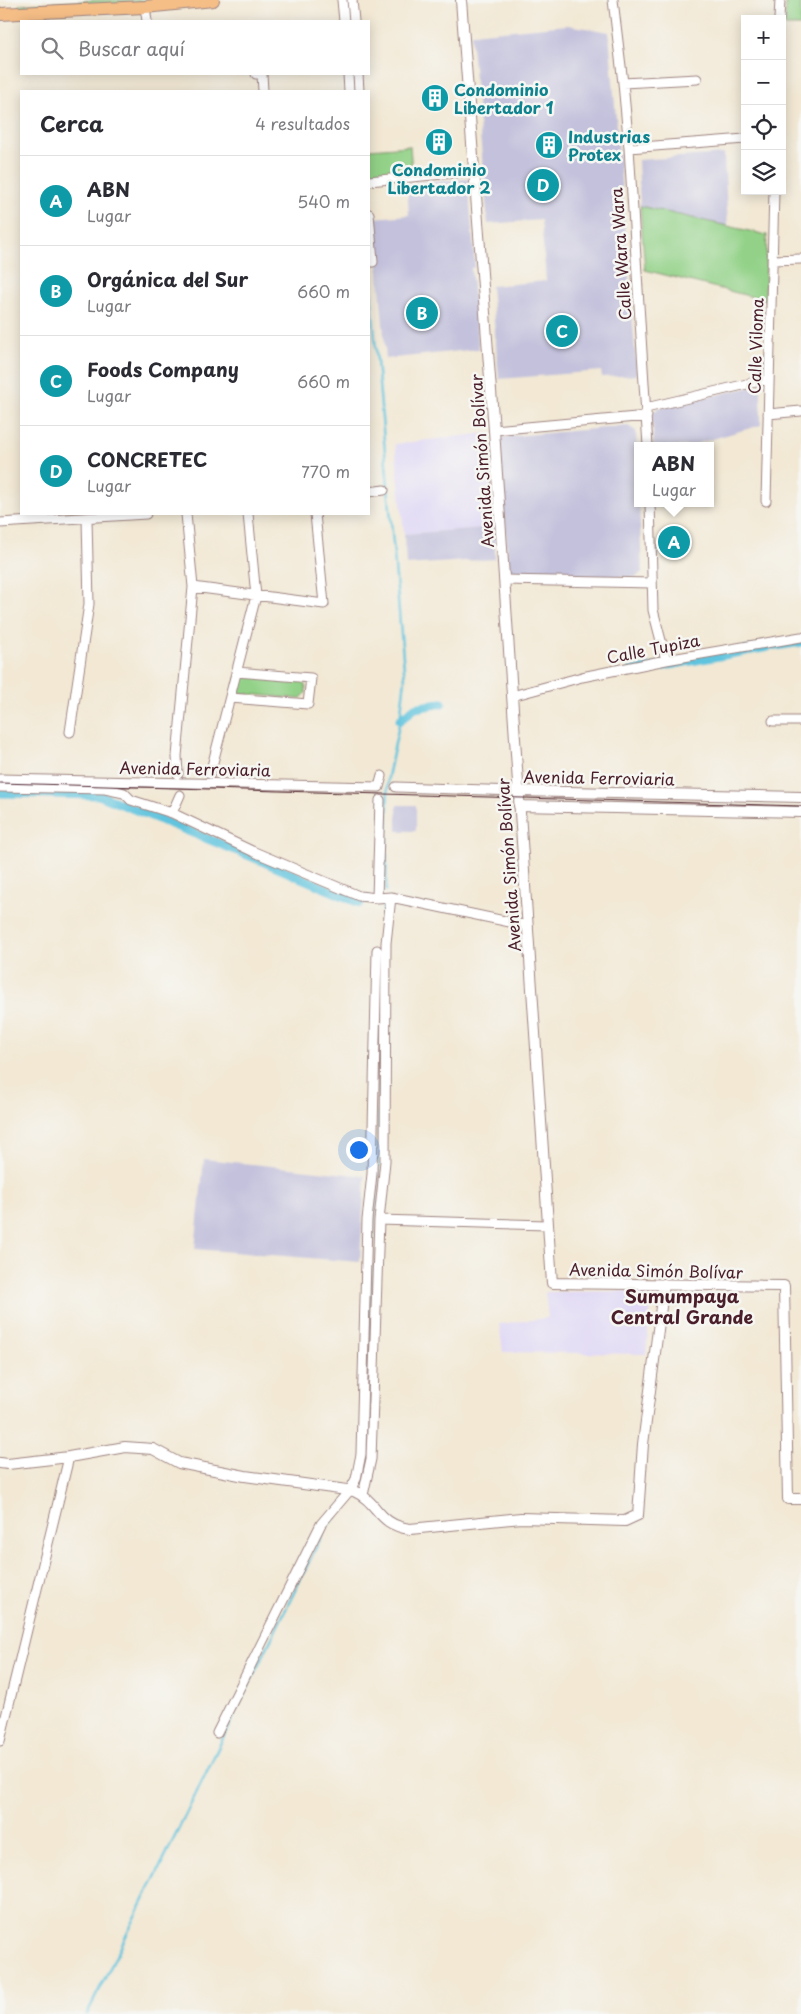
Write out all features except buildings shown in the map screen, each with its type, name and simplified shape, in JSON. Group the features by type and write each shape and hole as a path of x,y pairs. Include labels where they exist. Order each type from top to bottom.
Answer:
{"main road":[{"path":"0,14 145,7 213,0"}],"street":[{"path":"342,0 344,20"},
{"path":"352,0 354,20"},
{"name":"Avenida Simón Bolívar","path":"461,0 494,430 552,1284 784,1286 788,1499 801,1499"},
{"name":"Calle Wara Wara","path":"613,0 629,148 648,442"},
{"path":"779,15 780,0"},
{"path":"145,7 147,20"},
{"path":"262,75 263,90"},
{"path":"348,75 349,90"},
{"path":"358,75 359,90"},
{"path":"623,83 696,79"},
{"path":"629,148 741,139"},
{"path":"370,180 475,171"},
{"name":"Calle Viloma","path":"766,501 774,195"},
{"path":"370,238 371,262"},
{"path":"773,260 801,259"},
{"path":"494,430 647,412 768,379"},
{"path":"768,414 801,411"},
{"path":"370,492 384,490"},
{"path":"650,507 653,610 666,660"},
{"path":"0,524 134,515"},
{"path":"178,774 177,756 193,588 186,515"},
{"path":"210,774 256,596 248,515"},
{"path":"193,588 324,604 315,515"},
{"path":"70,732 89,604 87,519"},
{"path":"504,580 652,583"},
{"name":"Calle Tupiza","path":"512,696 582,677 666,660 801,637"},
{"path":"230,698 308,704 311,678 236,672"},
{"path":"772,720 801,721"},
{"name":"Avenida Ferroviaria","path":"0,778 379,787 382,776"},
{"name":"Avenida Ferroviaria","path":"0,787 105,789 124,793 131,800 172,813 180,794"},
{"name":"Avenida Ferroviaria","path":"396,787 801,797"},
{"path":"377,898 380,800"},
{"name":"Avenida Ferroviaria","path":"519,806 801,812"},
{"path":"172,813 252,851 359,896 390,897 528,926"},
{"path":"217,1734 321,1524 357,1493 370,1459 379,1220 385,1161 386,1084 384,1024 386,943 390,897"},
{"path":"357,1493 356,1479 361,1454 366,1230 372,1174 377,950"},
{"path":"379,1220 547,1225"},
{"path":"0,1463 8,1464 69,1456 125,1446 153,1449 179,1463 244,1476 357,1493 388,1523 396,1527 410,1529 521,1518 625,1521 638,1515 643,1444 664,1284"},
{"path":"0,1741 69,1456"}],"shaded area":[{"path":"568,25 609,32 637,375 602,377 601,371 499,379 491,286 546,281 545,267 541,220 488,224 471,34"},
{"path":"724,154 728,227 640,206 638,160"},
{"path":"468,179 475,267 471,268 479,349 386,359 374,218 409,215 407,183"},
{"path":"756,386 761,391 761,425 702,442 654,442 652,414 658,408"},
{"path":"628,426 636,431 636,442 634,442 634,507 639,507 642,572 636,577 512,576 509,571 498,441 503,437"},
{"path":"487,433 495,527 404,534 395,444"},
{"path":"495,527 495,559 406,565 404,534"},
{"path":"397,805 416,805 416,831 397,831"},
{"path":"204,1159 365,1176 360,1262 195,1249"},
{"path":"652,1291 646,1354 503,1352 499,1324 548,1318 545,1292"}],"green space":[{"path":"99,0 186,0 19,10 19,5"},
{"path":"786,0 801,0 801,26 786,26"},
{"path":"410,146 412,171 370,174 370,149"},
{"path":"640,206 767,235 765,300 645,270"},
{"path":"243,675 301,680 306,687 306,693 300,699 237,693 235,690 237,677"}],"waterway":[{"path":"347,0 349,20"},
{"path":"353,75 354,90"},
{"path":"370,281 405,680 400,720 388,777 386,891"},
{"path":"776,646 801,642"},
{"path":"630,672 768,647"},
{"path":"400,720 415,708 442,703"},
{"path":"0,793 99,795 360,903"},
{"path":"359,1490 366,1459 371,1257 378,1173 383,907"},
{"path":"87,2014 326,1527 356,1494"}],"tram line":[{"path":"0,783 801,806"}],"place":[{"name":"Condominio Libertador 1","path":"435,98"},
{"name":"Condominio Libertador 2","path":"439,142"},
{"name":"Industrias Protex","path":"549,145"},
{"name":"CONCRETEC","path":"543,185"},
{"name":"Orgánica del Sur","path":"422,313"},
{"name":"Foods Company","path":"562,331"},
{"name":"ABN","path":"674,542"}],"district":[{"name":"Sumumpaya Central Grande","path":"682,1305"}]}
